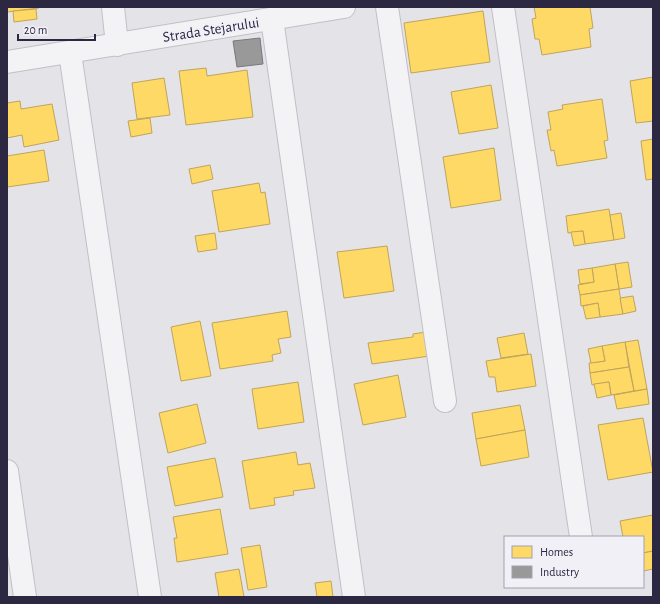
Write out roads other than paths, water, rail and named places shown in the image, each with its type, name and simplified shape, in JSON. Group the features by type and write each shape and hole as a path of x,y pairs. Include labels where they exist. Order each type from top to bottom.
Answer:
{"street":[{"path":"112,7 117,45"},
{"name":"Strada Stejarului","path":"7,62 70,53 344,7"},
{"path":"387,7 445,401"},
{"path":"503,7 581,536"},
{"path":"272,20 354,597"},
{"path":"70,53 150,597"},
{"path":"7,471 25,597"}]}
